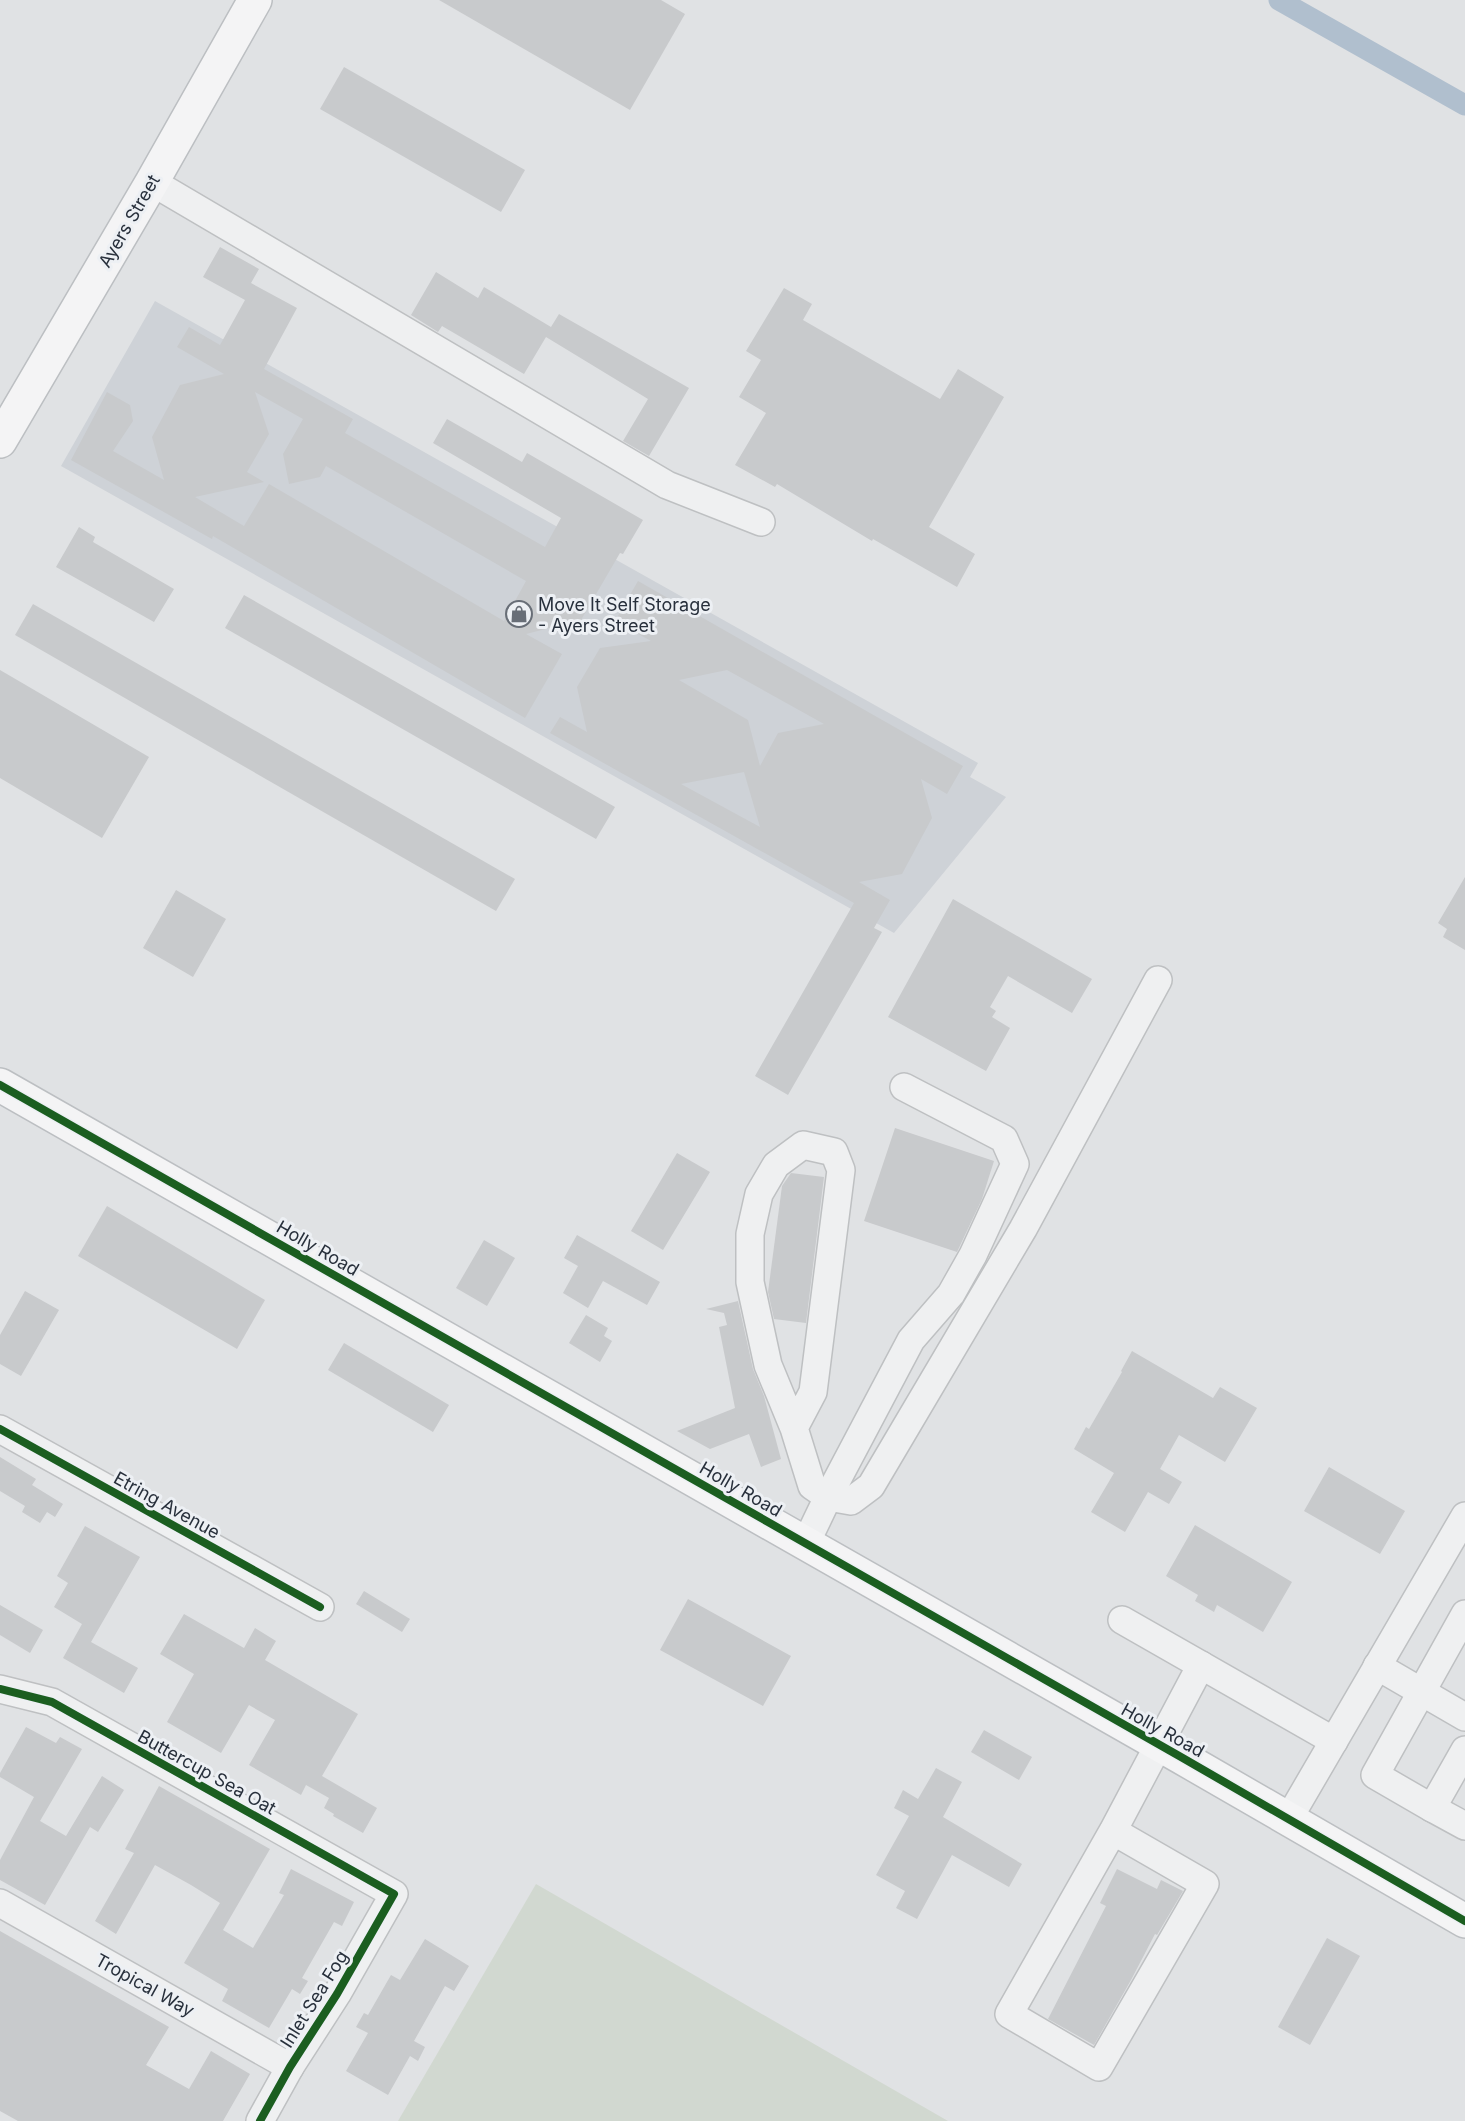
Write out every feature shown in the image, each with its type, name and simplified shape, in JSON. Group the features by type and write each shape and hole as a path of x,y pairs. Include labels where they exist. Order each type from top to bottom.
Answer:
{"main road":[{"name":"Ayers Street","path":"0,441 152,182 255,0"},
{"name":"Holly Road","path":"0,1085 1289,1818 1465,1921"}],"street":[{"path":"152,182 667,485 761,522"},
{"path":"794,1428 813,1392 841,1170 834,1152 803,1145 776,1165 759,1194 750,1234 750,1282 768,1365 794,1428 812,1486 828,1497 851,1501 871,1486 1023,1229 1158,980"},
{"path":"806,1544 828,1497 911,1340 951,1294 973,1255 1015,1164 1004,1139 904,1087"},
{"name":"Etring Avenue","path":"0,1429 320,1607"},
{"path":"1289,1818 1465,1516"},
{"path":"1465,1614 1375,1775 1465,1826"},
{"path":"1122,1620 1334,1741"},
{"path":"1113,1832 1205,1884 1100,2067 1009,2014 1113,1832 1201,1665"},
{"path":"1377,1666 1465,1718"},
{"name":"Buttercup Sea Oat","path":"0,1689 52,1702 394,1894"},
{"path":"1432,1808 1462,1761"},
{"name":"Inlet Sea Fog","path":"261,2121 290,2067 337,1994 394,1894"},
{"name":"Tropical Way","path":"0,1904 290,2067"}],"shaded area":[{"name":"Move It Self Storage - Ayers Street","path":"155,301 978,763 970,777 1006,797 894,933 61,466"},
{"path":"536,1884 948,2121 398,2121"}],"building":[{"path":"439,0 661,0 685,14 630,110"},
{"path":"344,67 525,170 501,212 320,109"},
{"path":"220,247 259,269 251,283 297,308 264,369 353,419 345,433 545,547 561,518 433,443 447,419 522,462 527,453 643,520 623,554 620,553 581,620 526,634 562,654 525,718 213,536 212,539 71,460 107,392 130,405 133,421 113,451 164,480 152,437 180,385 224,374 177,347 189,327 220,345 245,300 203,277","holes":["255,392 303,419 283,454 289,484 320,477 326,466 526,581 504,621 269,484 244,526 195,497 264,482 247,472 269,434"]},
{"path":"436,272 478,298 484,287 551,327 559,314 689,388 649,456 623,441 648,399 546,337 524,374 442,326 438,332 411,315"},
{"path":"784,288 812,304 803,320 940,399 958,369 1004,397 929,527 975,554 957,587 873,539 872,541 777,484 775,487 735,465 766,413 739,397 761,360 746,351"},
{"path":"79,527 95,537 93,542 174,589 154,622 56,567"},
{"path":"638,581 963,766 947,794 921,779 932,818 902,874 859,882 890,900 874,928 882,932 788,1095 755,1076 854,903 550,733 560,717 587,732 577,687 600,648 651,641 615,621","holes":["727,670 824,724 778,733 760,766 748,720 679,680","744,772 760,827 681,784"]},
{"path":"244,595 615,807 596,839 225,628"},
{"path":"33,604 515,879 496,911 15,635"},
{"path":"0,670 149,757 102,838 0,778"},
{"path":"1465,877 1465,950 1443,937 1447,929 1438,923"},
{"path":"176,890 226,919 193,977 143,948"},
{"path":"953,899 1092,979 1072,1013 1008,976 990,1007 996,1011 992,1017 1010,1028 986,1071 888,1017"},
{"path":"895,1128 994,1161 982,1199 957,1252 864,1221"},
{"path":"677,1153 710,1172 663,1250 631,1231"},
{"path":"791,1173 824,1177 806,1323 774,1319 768,1292 782,1186"},
{"path":"107,1206 265,1300 237,1349 78,1256"},
{"path":"577,1235 660,1282 647,1305 603,1281 588,1308 563,1293 578,1266 564,1258"},
{"path":"484,1240 515,1258 487,1306 456,1288"},
{"path":"25,1291 59,1310 21,1376 0,1364 0,1335"},
{"path":"738,1301 753,1369 764,1396 781,1459 761,1467 749,1434 710,1449 677,1431 735,1408 719,1327 727,1325 724,1313 706,1309"},
{"path":"586,1315 608,1328 604,1336 612,1341 600,1362 569,1343"},
{"path":"344,1343 449,1405 433,1432 328,1370"},
{"path":"1132,1351 1213,1398 1220,1387 1257,1408 1225,1462 1179,1435 1160,1469 1182,1482 1169,1504 1148,1492 1125,1532 1091,1512 1114,1473 1074,1449 1086,1427 1089,1429"},
{"path":"0,1457 36,1479 32,1485 63,1504 55,1517 47,1512 40,1523 22,1512 25,1506 0,1491"},
{"path":"1329,1467 1405,1511 1380,1554 1304,1511"},
{"path":"1195,1525 1292,1582 1263,1632 1217,1605 1214,1612 1195,1601 1198,1595 1166,1576"},
{"path":"85,1526 140,1557 91,1642 138,1668 124,1693 63,1658 82,1624 54,1607 68,1583 57,1576"},
{"path":"364,1591 410,1619 402,1632 356,1604"},
{"path":"688,1599 791,1656 763,1706 660,1650"},
{"path":"0,1605 43,1630 30,1653 0,1635"},
{"path":"184,1614 244,1648 255,1628 276,1641 265,1660 358,1714 322,1776 377,1808 363,1833 333,1816 334,1814 324,1808 329,1798 306,1785 301,1795 249,1765 275,1720 249,1705 221,1753 167,1722 194,1674 160,1654"},
{"path":"26,1727 56,1743 60,1737 82,1749 40,1821 66,1836 102,1776 124,1790 98,1832 90,1827 45,1905 0,1880 0,1860 34,1797 0,1777 0,1773"},
{"path":"984,1730 1032,1757 1019,1780 971,1752"},
{"path":"936,1768 962,1782 943,1817 1022,1864 1009,1887 952,1855 917,1919 896,1908 905,1891 876,1875 909,1816 894,1808 903,1790 918,1799"},
{"path":"159,1786 270,1849 223,1930 253,1948 284,1895 279,1893 291,1869 354,1902 342,1926 334,1922 302,1978 308,1981 300,1994 292,1989 269,2028 222,2001 228,1989 184,1963 220,1903 191,1885 155,1865 116,1934 95,1921 134,1853 125,1849"},
{"path":"1117,1869 1157,1889 1161,1880 1183,1891 1157,1935 1155,1934 1094,2045 1048,2019 1106,1906 1100,1903"},
{"path":"0,1931 169,2027 146,2065 189,2089 211,2051 250,2074 223,2121 18,2121 0,2111"},
{"path":"1327,1938 1360,1956 1310,2045 1278,2027"},
{"path":"425,1939 469,1966 454,1991 445,1986 414,2041 425,2047 418,2061 410,2056 388,2095 346,2071 368,2033 356,2027 364,2013 368,2015 391,1975 400,1980"}],"waterway":[{"path":"1279,0 1465,105"}],"cycle path":[{"path":"0,1085 1465,1921"},
{"path":"0,1429 320,1607"},
{"path":"0,1689 52,1702 394,1894 260,2121"}],"place":[{"name":"Move It Self Storage - Ayers Street","path":"519,614"}]}
